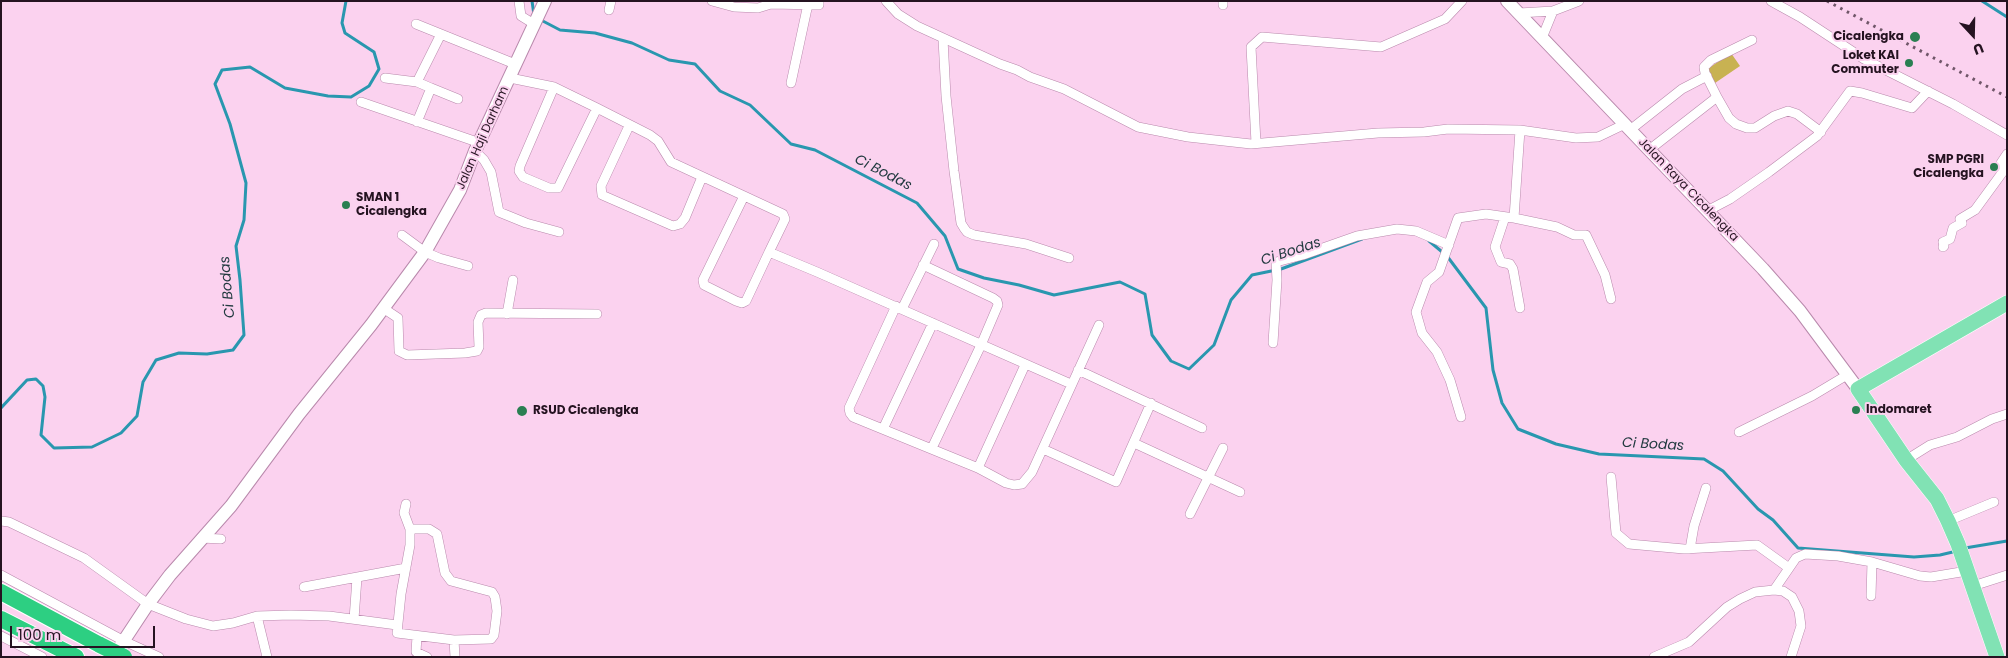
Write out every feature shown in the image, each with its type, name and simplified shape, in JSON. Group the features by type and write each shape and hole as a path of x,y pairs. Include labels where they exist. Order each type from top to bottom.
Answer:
{"highway":[{"path":"1,592 100,645 124,649"},
{"path":"1,619 76,657"}],"main road":[{"path":"1997,657 1958,544 1948,521 1937,500 1906,460 1858,389 2007,303"}],"street":[{"path":"518,1 521,16 535,22"},
{"path":"712,1 746,8 758,8 771,4 808,4 819,6 819,1"},
{"path":"886,1 904,18 943,39 1030,77 1064,89 1138,127 1188,137 1256,144 1448,129 1520,130 1576,138 1598,137 1628,127 1682,89 1706,76"},
{"path":"1256,144 1251,47 1262,37 1381,47 1444,19 1462,1"},
{"name":"Jalan Raya Cicalengka","path":"1507,1 1800,311 1858,389"},
{"path":"1519,13 1553,11 1579,1"},
{"path":"1771,1 1800,17 1864,59 1928,91 2007,135"},
{"name":"Jalan Haji Darham","path":"113,657 124,649 148,604 200,538 231,506 299,414 384,308 425,252 460,190 515,64 544,4"},
{"path":"791,83 808,4"},
{"path":"1542,38 1553,11"},
{"path":"416,24 515,64"},
{"path":"417,82 441,34"},
{"path":"943,39 946,96 961,224 967,232 974,235 1026,244 1069,258"},
{"path":"1752,40 1711,60 1704,67 1706,76 1729,118 1736,124 1747,128 1755,128 1774,116 1788,111 1796,114 1821,132"},
{"path":"385,78 417,82 458,99"},
{"path":"510,78 554,88 597,108 629,126 650,135 658,141 672,162 778,211 785,216 783,225 746,301 742,303 704,285 703,280 744,196"},
{"path":"417,122 431,88"},
{"path":"554,88 520,166 519,171 523,177 548,188 558,188 597,108"},
{"path":"1707,211 1730,199 1770,172 1821,132 1850,91 1912,108 1928,91"},
{"path":"1649,150 1717,97"},
{"path":"361,102 478,147 491,172 499,212 526,223 559,232"},
{"path":"629,126 600,186 601,193 605,197 673,226 680,224 685,218 702,177"},
{"path":"1520,130 1510,217 1495,247 1501,262 1510,264 1512,268 1520,308"},
{"path":"1943,247 1943,242 1950,239 1952,228 1961,223 1960,218 1975,210 2005,169 2001,163 2007,154"},
{"path":"1461,417 1450,380 1436,352 1422,333 1416,312 1427,282 1439,272 1458,218 1486,214 1510,217 1557,227 1574,236 1586,235 1605,274 1611,299"},
{"path":"1273,343 1277,280 1276,262 1358,236 1386,230 1411,229 1448,246"},
{"path":"402,235 425,252 468,266"},
{"path":"934,244 899,308 849,408 853,416 978,468 1006,483 1022,484 1032,472 1099,325"},
{"path":"769,252 1071,384"},
{"path":"923,265 997,301 997,310 932,448"},
{"path":"507,314 513,280"},
{"path":"384,308 398,318 399,351 404,355 474,352 479,347 478,322 481,315 486,313 597,314"},
{"path":"883,429 933,323"},
{"path":"978,468 1025,365"},
{"path":"1078,370 1202,428"},
{"path":"1739,432 1812,396 1847,375"},
{"path":"1043,449 1116,482 1151,403"},
{"path":"1906,460 1930,446 1957,437 1992,419 2007,414"},
{"path":"1134,443 1240,492"},
{"path":"1190,514 1223,448"},
{"path":"1611,477 1616,533 1629,544 1690,549 1758,546 1789,568"},
{"path":"1690,549 1694,526 1706,488"},
{"path":"1948,521 1994,502"},
{"path":"406,504 404,513 410,529 410,545 397,633 454,640 491,639 494,634 497,611 496,597 492,592 451,581 445,573 437,534 429,529 410,529"},
{"path":"1,521 9,522 84,558 148,604 213,626 233,623 257,616 329,616 397,625"},
{"path":"200,538 221,539"},
{"path":"1774,590 1796,558 1804,554 1838,556 1872,562 1920,576 2007,575"},
{"path":"1871,596 1872,562"},
{"path":"304,587 406,568"},
{"path":"1,575 124,649 159,657"},
{"path":"354,619 357,578"},
{"path":"1654,657 1689,642 1727,607 1740,599 1755,592 1774,590 1783,591 1792,597 1800,610 1801,626 1791,657"},
{"path":"257,616 267,657"},
{"path":"1,636 42,657"},
{"path":"417,636 416,652 427,657"},
{"path":"454,640 456,657"}],"shaded area":[{"path":"1731,53 1740,66 1715,83 1706,70"}],"waterway":[{"name":"Ci Bodas","path":"1,408 27,380 36,379 43,386 45,397 41,435 54,448 92,447 121,433 137,416 143,382 156,360 179,353 207,354 233,350 244,335 236,246 244,220 246,183 230,124 215,84 222,70 250,67 285,88 328,96 351,97 369,86 379,69 374,52 345,33 342,23 346,1"},
{"name":"Ci Bodas","path":"532,1 534,15"},
{"path":"1982,1 2007,17"},
{"name":"Ci Bodas","path":"539,19 560,30 595,33 632,43 669,60 695,64 720,91 750,105 791,144 815,150 917,203 945,236 958,269 984,278 1054,295 1120,282 1145,294 1152,335 1171,361 1189,369 1214,345 1231,300 1252,275 1281,269 1362,239"},
{"name":"Ci Bodas","path":"1429,241 1447,256 1486,308 1493,370 1502,403 1518,429 1556,444 1599,454 1704,459 1723,471 1758,509 1773,520 1798,548 1914,557 1940,555 1957,551"},
{"name":"Ci Bodas","path":"1965,548 2007,541"}],"railway":[{"path":"1827,1 2007,97"}],"place":[{"name":"Cicalengka","path":"1915,37"},
{"name":"Loket KAI Commuter","path":"1909,63"},
{"name":"SMP PGRI Cicalengka","path":"1994,167"},
{"name":"SMAN 1 Cicalengka","path":"346,205"},
{"name":"Indomaret","path":"1856,410"},
{"name":"RSUD Cicalengka","path":"522,411"}]}
